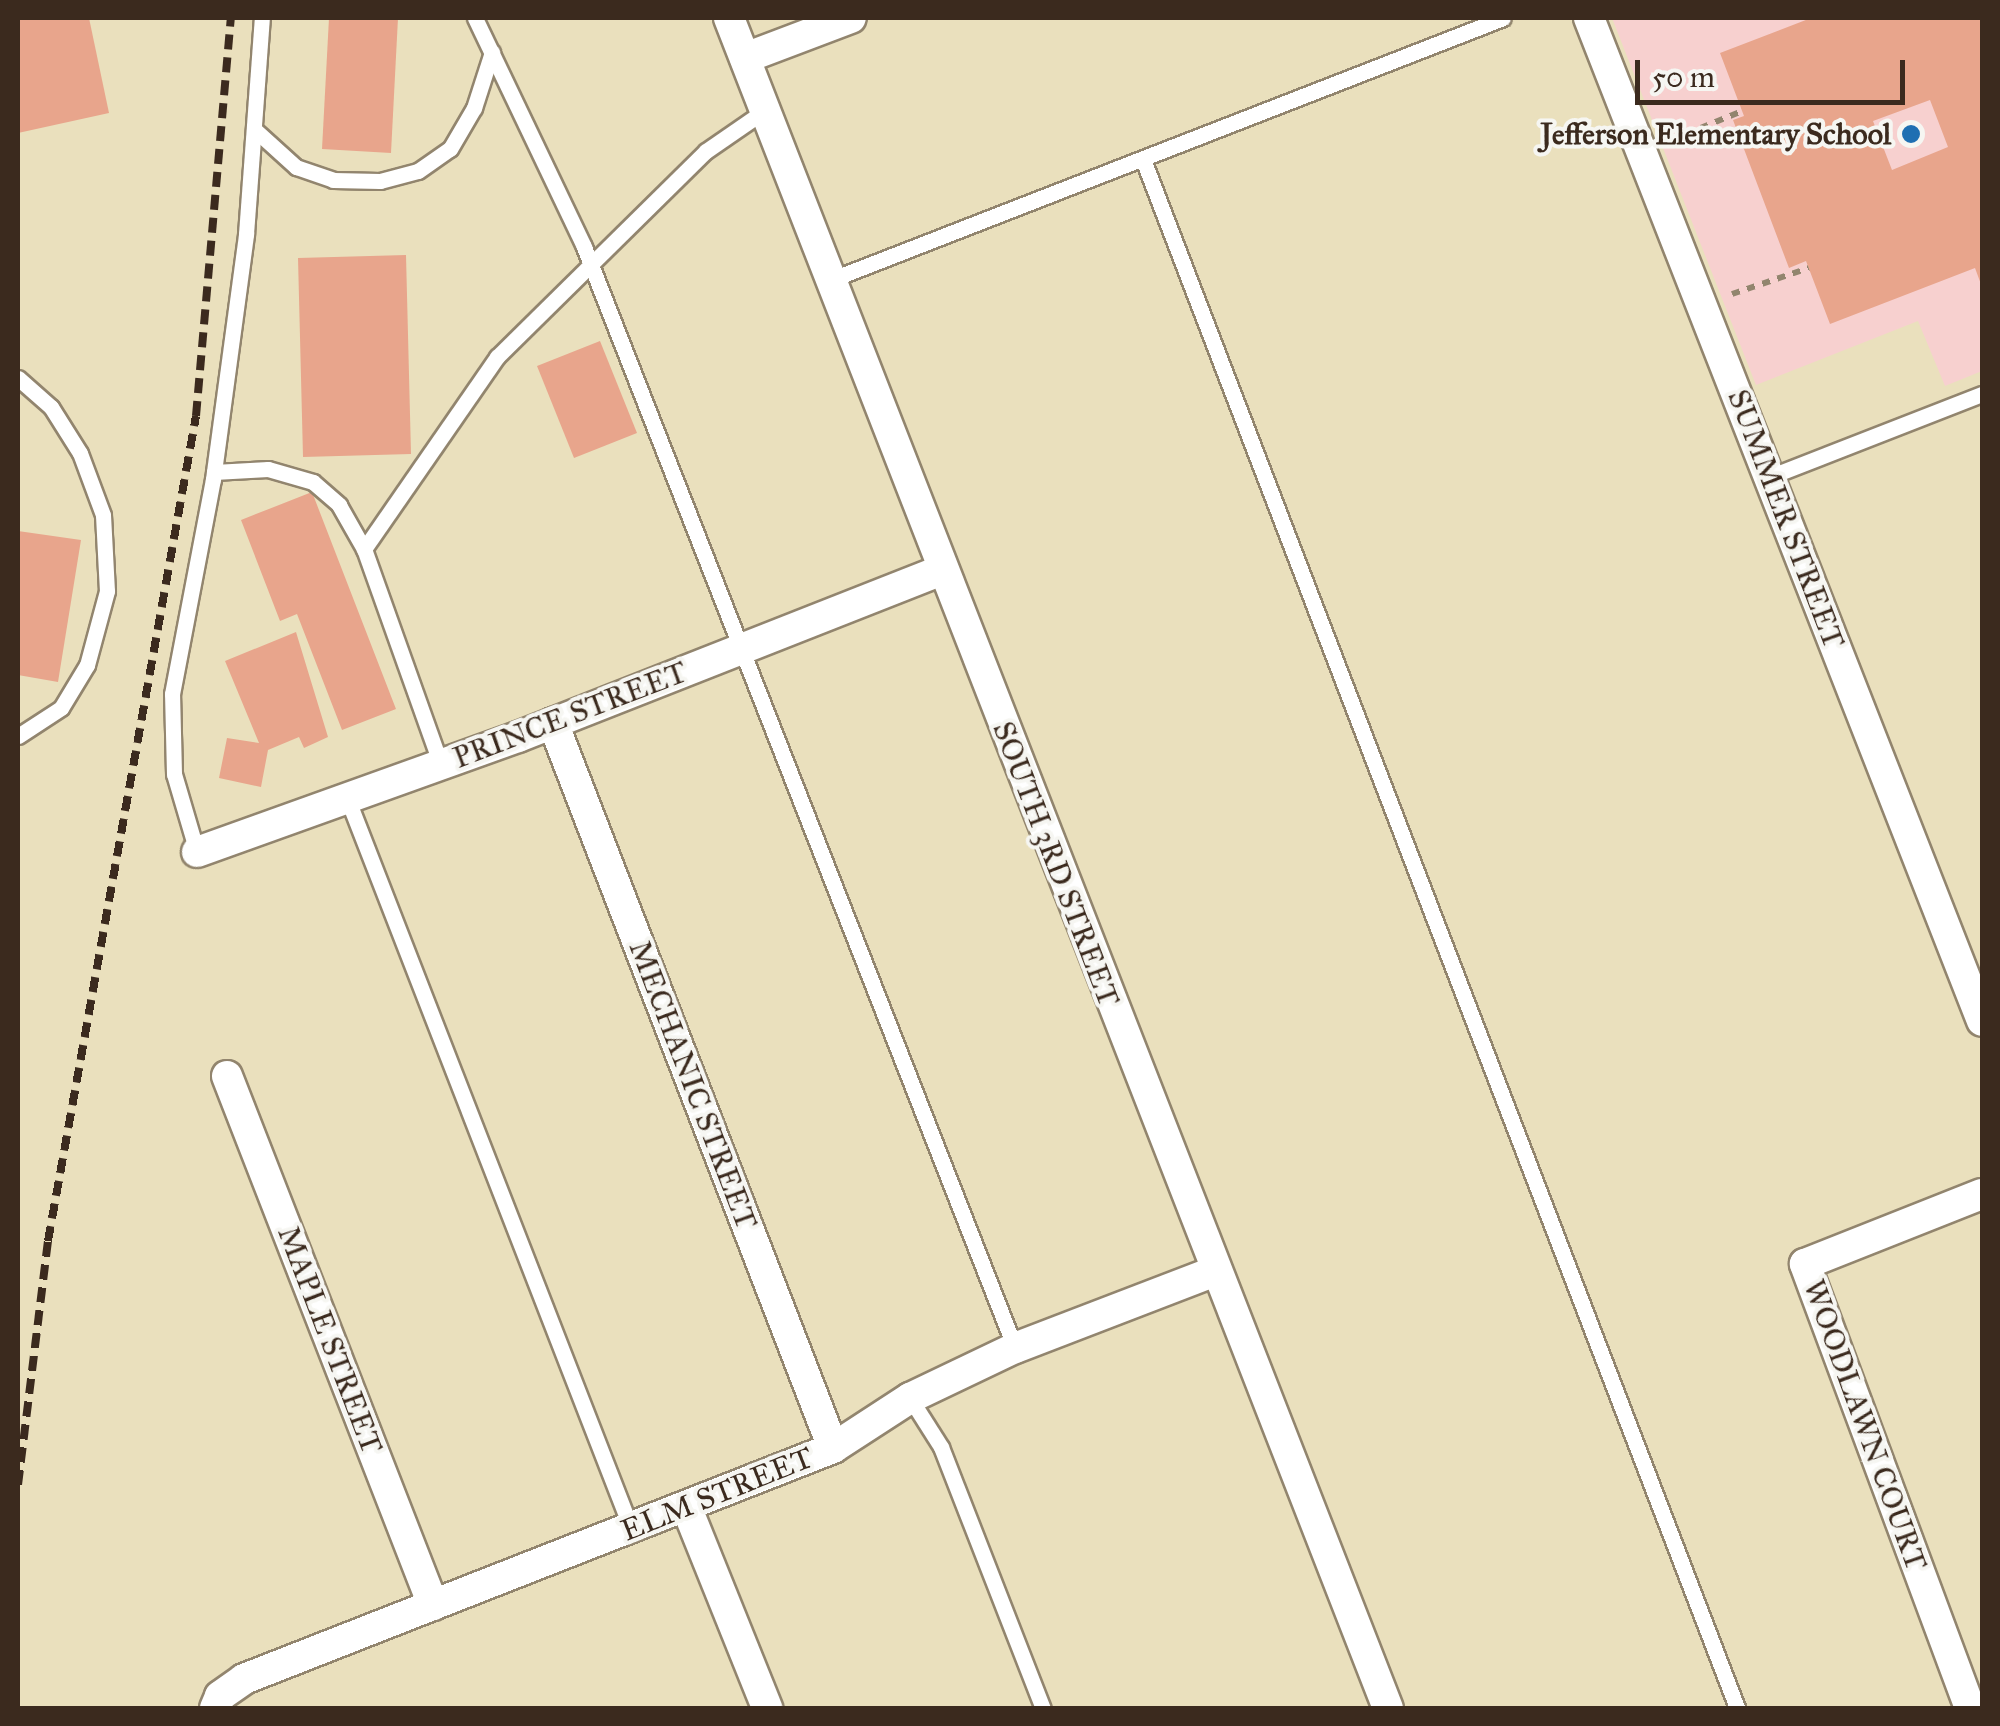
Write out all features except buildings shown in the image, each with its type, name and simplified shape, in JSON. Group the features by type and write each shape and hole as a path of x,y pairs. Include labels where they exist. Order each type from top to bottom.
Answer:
{"street":[{"name":"SOUTH 3RD STREET","path":"729,18 941,570 1388,1708"},
{"path":"745,58 851,18"},
{"name":"SUMMER STREET","path":"1589,18 1769,477 1971,958 1982,1021"},
{"name":"PRINCE STREET","path":"196,852 553,723 941,570"},
{"name":"MECHANIC STREET","path":"553,723 833,1448"},
{"name":"MAPLE STREET","path":"227,1076 433,1604"},
{"name":"WOODLAWN COURT","path":"1970,1708 1805,1264 1982,1194"},
{"name":"ELM STREET","path":"215,1707 244,1679 833,1448 910,1398 1015,1348 1216,1271"},
{"path":"686,1506 766,1708"}],"lane":[{"path":"196,852 174,774 172,694 214,472 254,128 262,18"},
{"path":"475,18 592,266 1015,1348"},
{"path":"830,280 1144,162 1502,18"},
{"path":"254,128 296,167 333,180 380,181 418,171 450,149 474,108 492,52"},
{"path":"364,549 497,357 706,150 764,111"},
{"path":"1144,162 1737,1708"},
{"path":"18,378 51,407 80,453 103,514 107,591 86,666 61,708 18,736"},
{"path":"1769,477 1982,394"},
{"path":"214,472 268,470 313,482 339,505 364,549 442,765"},
{"path":"348,800 630,1528"},
{"path":"910,1398 941,1447 1043,1708"}],"path":[{"path":"1665,142 1742,111"},
{"path":"1726,296 1809,268"}],"shaded area":[{"path":"1612,18 1982,18 1982,371 1945,386 1918,321 1756,385"}],"railway":[{"path":"18,1485 48,1241 196,416 231,18"}],"place":[{"name":"Jefferson Elementary School","path":"1911,134"}]}
